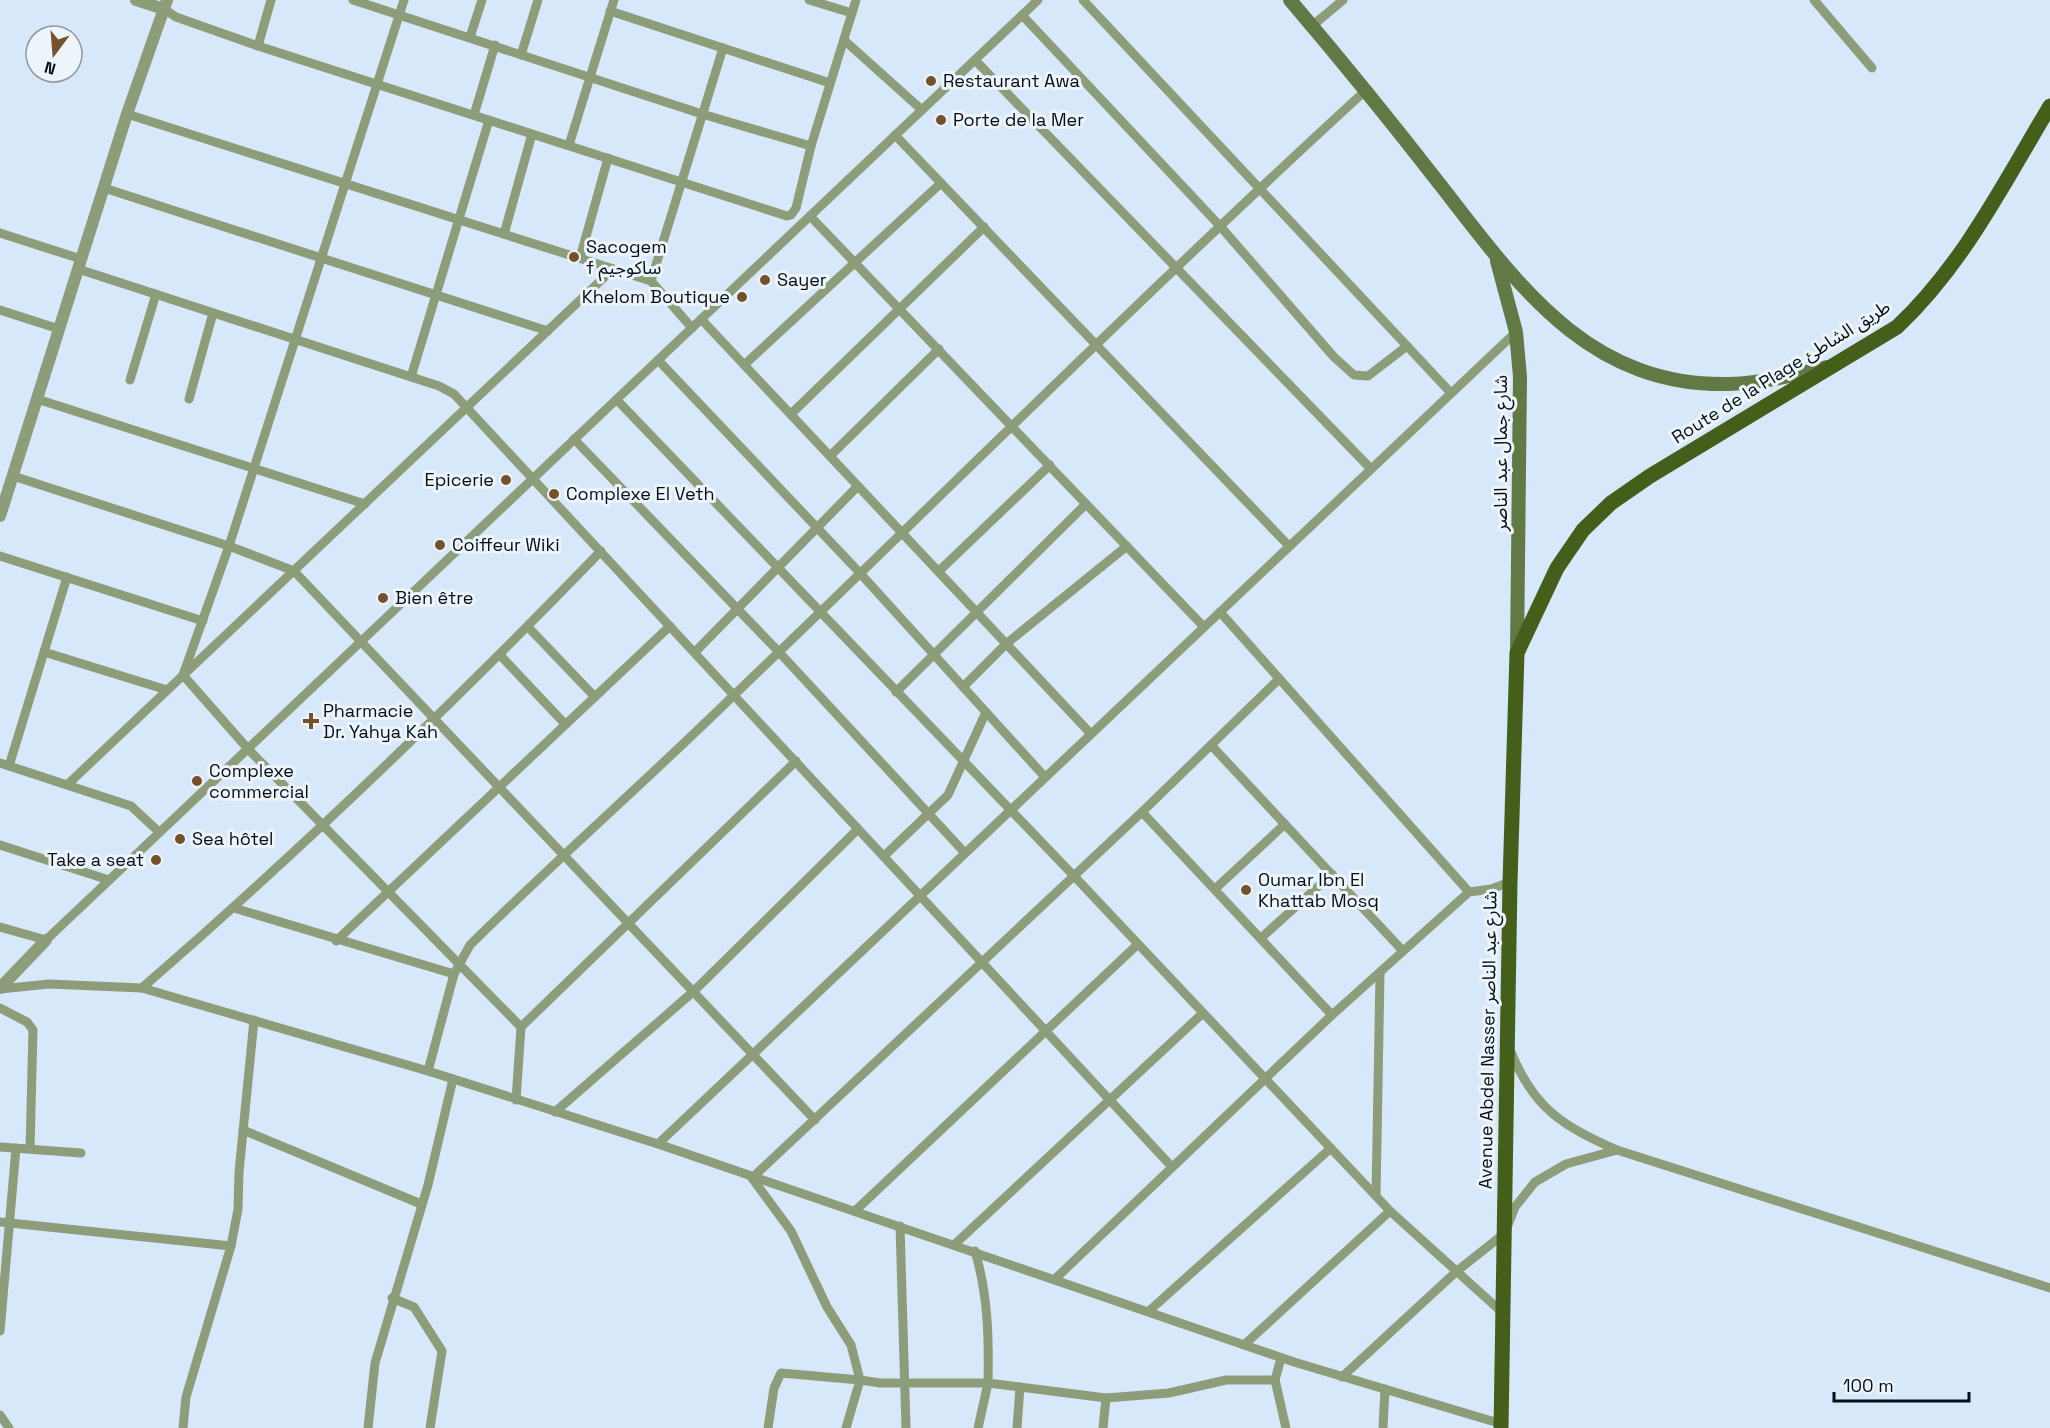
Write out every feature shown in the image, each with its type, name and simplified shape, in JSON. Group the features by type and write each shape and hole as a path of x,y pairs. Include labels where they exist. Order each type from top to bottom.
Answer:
{"main road":[{"name":"شارع جمال عبد الناصر","path":"1290,0 1535,302 1582,341 1627,366 1653,375 1702,383 1728,384 1772,380 1833,366"},
{"name":"Route de la Plage طريق الشاطئ","path":"1517,653 1557,568 1583,530 1611,504 1650,476 1897,327 1926,300 1955,263 2050,106"},
{"name":"شارع جمال عبد الناصر","path":"1496,256 1516,332 1521,402 1517,653"},
{"name":"Avenue Abdel Nasser شارع عبد الناصر","path":"1502,1426 1510,882 1517,653"}],"street":[{"path":"136,0 166,5 176,17 258,46 791,216 796,208 811,146 856,0"},
{"path":"258,46 271,0"},
{"path":"353,0 702,114 811,146"},
{"path":"183,675 229,546 404,0"},
{"path":"470,37 482,0"},
{"path":"521,55 538,0"},
{"path":"569,146 614,0"},
{"path":"809,0 852,13"},
{"path":"0,989 46,940 159,832 1038,0"},
{"path":"1083,0 1451,393"},
{"path":"1312,26 1343,0"},
{"path":"1814,0 1872,68"},
{"path":"0,516 127,114 166,5"},
{"path":"610,11 830,82"},
{"path":"1022,15 1220,226 1334,357 1354,375 1368,376 1407,346"},
{"path":"844,40 922,110"},
{"path":"474,115 495,45"},
{"path":"651,281 723,48"},
{"path":"975,60 1371,469"},
{"path":"428,1071 456,969 470,945 735,695 901,531 1096,344 1365,91"},
{"path":"127,114 651,281 692,328"},
{"path":"411,378 489,120"},
{"path":"504,234 532,134"},
{"path":"896,135 1290,546"},
{"path":"580,258 608,158"},
{"path":"744,365 941,183"},
{"path":"104,188 548,331"},
{"path":"810,216 1204,627"},
{"path":"790,414 984,227"},
{"path":"0,233 156,294 454,394 1172,1167"},
{"path":"67,784 614,269"},
{"path":"130,380 156,294"},
{"path":"0,310 59,329"},
{"path":"189,399 213,313"},
{"path":"701,319 1091,734"},
{"path":"658,1144 1010,811 1044,776 1516,332"},
{"path":"830,456 939,349"},
{"path":"658,360 859,572 1044,776"},
{"path":"37,399 365,504"},
{"path":"617,400 1074,876 1390,1211 1505,1315"},
{"path":"574,439 737,607 965,853"},
{"path":"939,572 1050,465"},
{"path":"13,476 229,546 294,571 754,1053 815,1120"},
{"path":"695,652 858,486"},
{"path":"896,692 1086,504"},
{"path":"963,687 1006,644 1127,546"},
{"path":"142,987 234,908 322,826 500,655 601,551"},
{"path":"0,555 203,621"},
{"path":"68,577 4,764 131,806 159,832"},
{"path":"1220,612 1469,892"},
{"path":"336,941 387,890 670,626"},
{"path":"528,627 595,697"},
{"path":"44,652 167,690"},
{"path":"500,655 565,724"},
{"path":"183,675 322,826 387,890 456,969 521,1027"},
{"path":"752,1178 1142,812 1278,679"},
{"path":"884,856 948,795 962,760 986,712"},
{"path":"1211,745 1403,951"},
{"path":"516,1100 521,1027 796,761"},
{"path":"1142,812 1332,1015"},
{"path":"1215,889 1285,824"},
{"path":"555,1112 694,991 858,829"},
{"path":"0,844 109,880"},
{"path":"1261,938 1332,874"},
{"path":"1055,1279 1332,1015 1469,892 1491,889 1510,882"},
{"path":"234,908 336,941 456,969"},
{"path":"0,927 46,940"},
{"path":"855,1211 1138,944"},
{"path":"1376,1196 1380,973"},
{"path":"0,989 49,984 142,987 428,1071 658,1144 752,1178 955,1244 1281,1358 1502,1426"},
{"path":"0,1008 27,1022 33,1030 30,1149"},
{"path":"955,1244 1108,1099 1203,1013"},
{"path":"183,1428 186,1396 231,1246 238,1209 254,1020"},
{"path":"1507,1041 1528,1088 1553,1117 1572,1130 1617,1150 2050,1288"},
{"path":"368,1428 375,1363 421,1204 453,1079"},
{"path":"243,1130 421,1204"},
{"path":"0,1147 81,1153"},
{"path":"0,1331 16,1148"},
{"path":"1149,1311 1331,1148"},
{"path":"1342,1377 1457,1271 1505,1233 1515,1207 1535,1182 1566,1164 1617,1150"},
{"path":"752,1178 791,1231 827,1307 851,1345 860,1380 846,1428"},
{"path":"1244,1345 1390,1211"},
{"path":"0,1212 10,1219"},
{"path":"0,1222 10,1219 231,1246"},
{"path":"900,1226 906,1428"},
{"path":"975,1251 986,1296 989,1330 988,1383 978,1428"},
{"path":"392,1298 414,1307 441,1351 430,1428"},
{"path":"1281,1358 1275,1380 1286,1428"},
{"path":"768,1428 774,1388 782,1373 904,1383 988,1383 1106,1398 1168,1393 1226,1380 1275,1380"},
{"path":"1017,1428 1020,1387"},
{"path":"1383,1428 1385,1389"},
{"path":"1103,1428 1106,1398"},
{"path":"0,1415 9,1428"}],"place":[{"name":"Restaurant Awa","path":"931,81"},
{"name":"Porte de la Mer","path":"941,120"},
{"name":"Sacogem f ساكوجيم","path":"574,257"},
{"name":"Sayer","path":"765,280"},
{"name":"Khelom Boutique","path":"742,297"},
{"name":"Epicerie","path":"506,480"},
{"name":"Complexe El Veth","path":"554,494"},
{"name":"Coiffeur Wiki","path":"440,545"},
{"name":"Bien être","path":"383,598"},
{"name":"Pharmacie Dr. Yahya Kah","path":"311,721"},
{"name":"Complexe commercial","path":"197,781"},
{"name":"Sea hôtel","path":"180,839"},
{"name":"Take a seat","path":"156,860"},
{"name":"Oumar Ibn El Khattab Mosq","path":"1246,890"}]}
